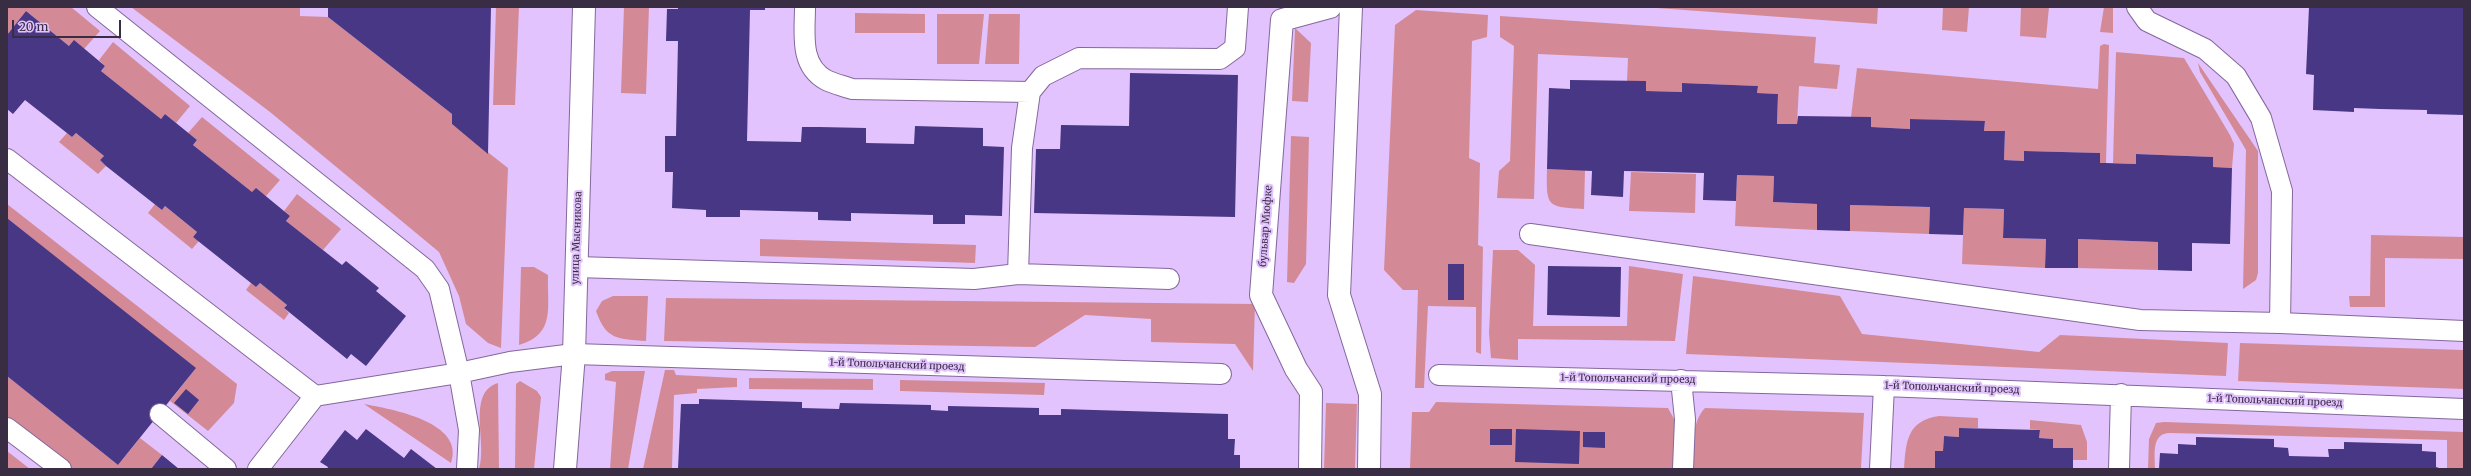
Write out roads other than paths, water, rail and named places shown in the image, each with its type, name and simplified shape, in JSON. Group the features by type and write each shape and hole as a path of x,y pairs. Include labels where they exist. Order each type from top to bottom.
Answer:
{"street":[{"name":"улица Мысникова","path":"565,469 574,354 584,7"},
{"name":"бульвар Мюфке","path":"1310,469 1311,392 1296,369 1261,295 1282,20 1330,7"},
{"path":"1351,7 1339,295 1370,394 1369,469"}],"lane":[{"path":"98,7 425,270 439,289 459,373 469,430 468,469"},
{"path":"805,7 804,49 811,66 825,80 852,89 1030,92"},
{"path":"1018,274 1022,148 1030,92 1043,76 1079,58 1220,59 1235,48 1238,7"},
{"path":"2137,7 2147,21 2205,49 2236,76 2261,118 2282,191 2280,324"},
{"path":"7,159 315,396 258,469"},
{"path":"1530,234 2140,320 2464,332"},
{"path":"576,267 974,279 1018,274 1169,279"},
{"name":"1-й Топольчанский проезд","path":"315,396 459,373 510,362 574,354 1221,374"},
{"name":"1-й Топольчанский проезд","path":"1439,375 1884,386 2121,394 2464,409"},
{"path":"1681,380 1685,419 1683,469"},
{"path":"1880,469 1884,386"},
{"path":"2119,469 2121,394"},
{"path":"160,414 226,469"},
{"path":"7,428 60,469"}]}
